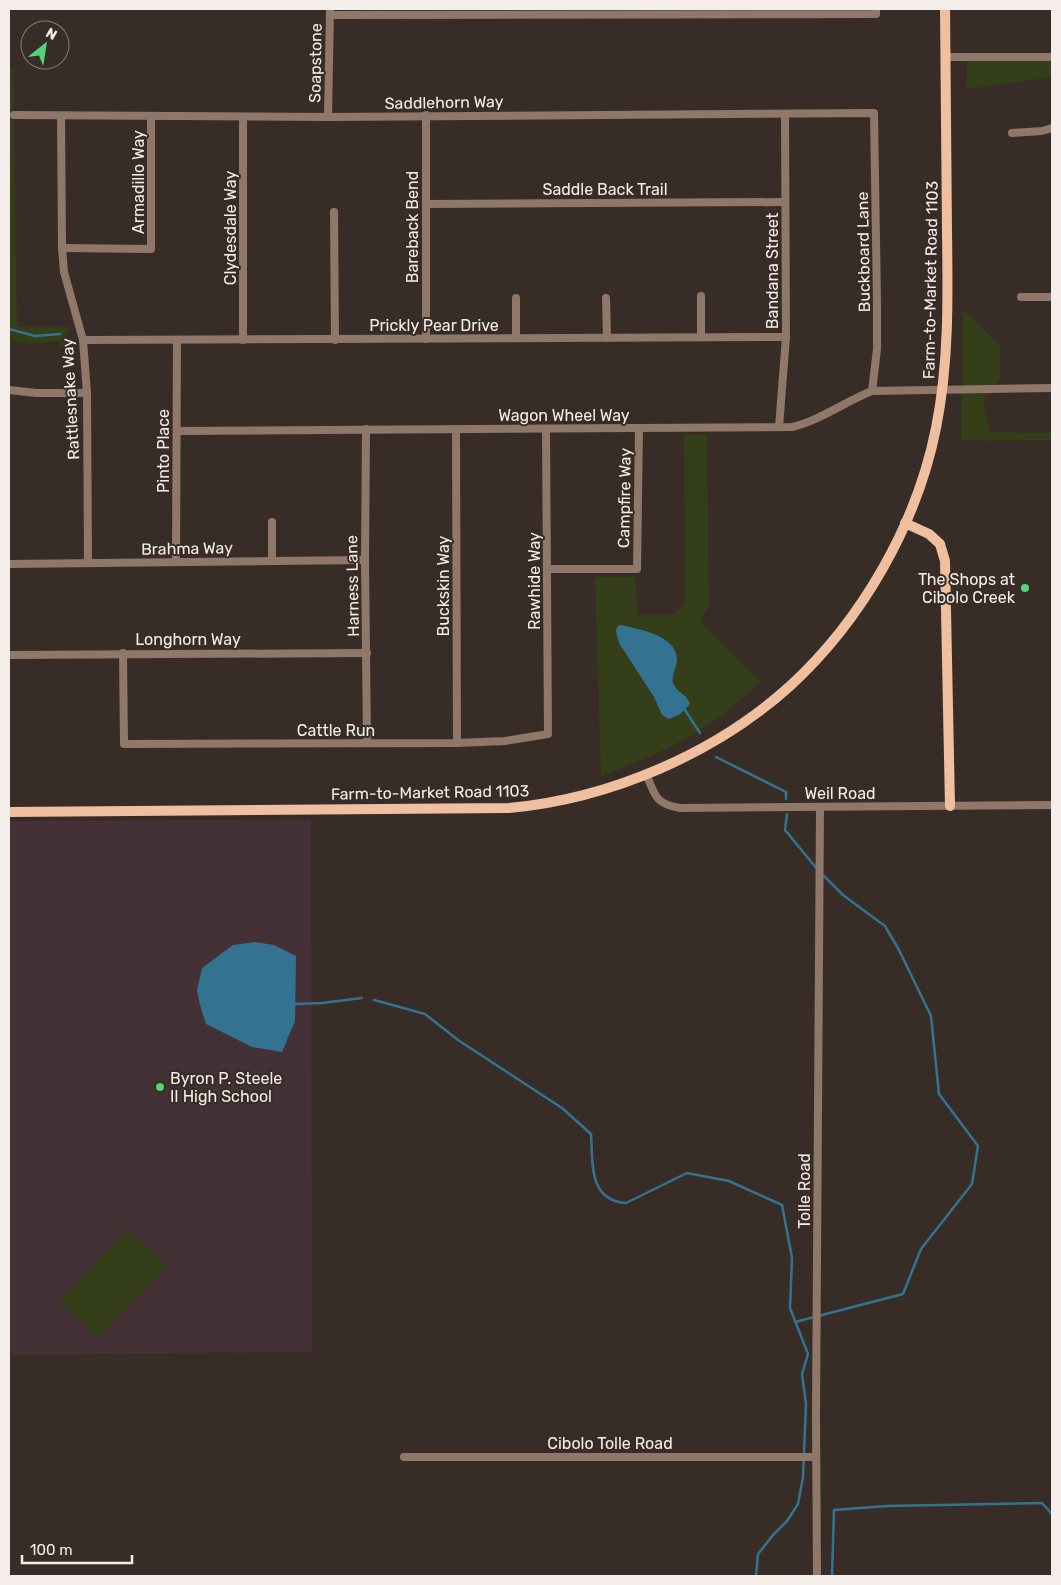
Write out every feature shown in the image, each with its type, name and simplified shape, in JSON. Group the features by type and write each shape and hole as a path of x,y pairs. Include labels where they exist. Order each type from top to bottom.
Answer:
{"main road":[{"name":"Farm-to-Market Road 1103","path":"9,812 509,808 562,800 596,792 647,776 721,736 765,706 789,686 822,652 864,598 905,523 931,452 943,390 948,284 945,9"},
{"path":"905,523 928,534 940,544 945,561 950,806"}],"street":[{"path":"330,12 876,11"},
{"name":"Soapstone","path":"328,117 330,12"},
{"path":"946,56 1052,57"},
{"name":"Saddlehorn Way","path":"14,115 328,117 874,113"},
{"name":"Buckboard Lane","path":"872,391 877,349 878,303 874,113"},
{"name":"Bandana Street","path":"779,427 786,337 785,114"},
{"name":"Bareback Bend","path":"426,115 426,339"},
{"name":"Rattlesnake Way","path":"61,116 62,248 64,272 83,340 87,393 88,563"},
{"name":"Armadillo Way","path":"62,248 151,249 151,116"},
{"name":"Clydesdale Way","path":"243,117 243,340"},
{"path":"1012,133 1042,132 1052,128"},
{"name":"Saddle Back Trail","path":"426,204 785,202"},
{"path":"334,212 335,340"},
{"path":"700,337 701,296"},
{"path":"1021,297 1052,297"},
{"path":"516,298 516,338"},
{"path":"606,298 607,338"},
{"name":"Prickly Pear Drive","path":"83,340 786,337"},
{"name":"Pinto Place","path":"176,562 177,340"},
{"name":"Wagon Wheel Way","path":"177,431 792,427 810,422 854,398 872,391 1052,388"},
{"path":"9,390 36,393 87,393"},
{"name":"Harness Lane","path":"366,429 367,743"},
{"name":"Buckskin Way","path":"456,429 457,743"},
{"name":"Rawhide Way","path":"546,429 548,734"},
{"name":"Campfire Way","path":"548,569 637,569 639,429"},
{"path":"272,522 272,561"},
{"name":"Brahma Way","path":"9,564 365,560"},
{"name":"Cattle Run","path":"123,653 124,744 457,743 505,741 548,734"},
{"name":"Longhorn Way","path":"9,655 367,653"},
{"name":"Weil Road","path":"647,776 660,802 668,806 680,808 1052,805"},
{"name":"Tolle Road","path":"817,1576 820,807"},
{"name":"Cibolo Tolle Road","path":"404,1457 816,1457"}],"shaded area":[{"name":"Byron P. Steele II High School","path":"311,820 312,1352 9,1355 9,821"}],"green space":[{"path":"967,60 1052,61 1052,77 966,89"},
{"path":"9,69 13,69 17,327 69,327 66,336 75,347 60,347 58,341 29,344 9,339"},
{"path":"963,310 1000,345 1000,380 983,400 990,432 1052,433 1052,440 961,441"},
{"path":"684,435 707,435 709,605 700,621 761,682 722,715 686,739 601,776 595,577 635,577 638,615 673,615 685,604"},
{"path":"128,1229 167,1266 97,1338 59,1301"}],"water":[{"path":"620,625 655,634 670,644 675,651 677,659 673,683 690,704 680,714 669,719 662,715 654,697 619,643 616,632 617,627"},
{"path":"255,942 274,945 296,956 295,1021 282,1052 252,1047 206,1024 200,1005 197,990 202,968 233,945"}],"waterway":[{"path":"9,329 35,336 60,334"},
{"path":"683,707 700,733"},
{"path":"716,757 786,792 786,799"},
{"path":"787,814 785,830 818,870"},
{"path":"795,1322 903,1294 921,1249 972,1184 978,1146 939,1094 931,1016 899,950 885,926 843,895 822,874"},
{"path":"294,1004 362,998"},
{"path":"374,1000 425,1014 458,1040 562,1108 591,1134 595,1178 605,1195 614,1200 626,1203 687,1173 729,1181 782,1205 792,1258 790,1308 808,1354 802,1374 806,1404 803,1477 798,1504 787,1521 758,1554 756,1576"},
{"path":"832,1576 834,1510 887,1506 1042,1503 1052,1514"}],"place":[{"name":"The Shops at Cibolo Creek","path":"1025,588"},
{"name":"Byron P. Steele II High School","path":"160,1087"}]}
